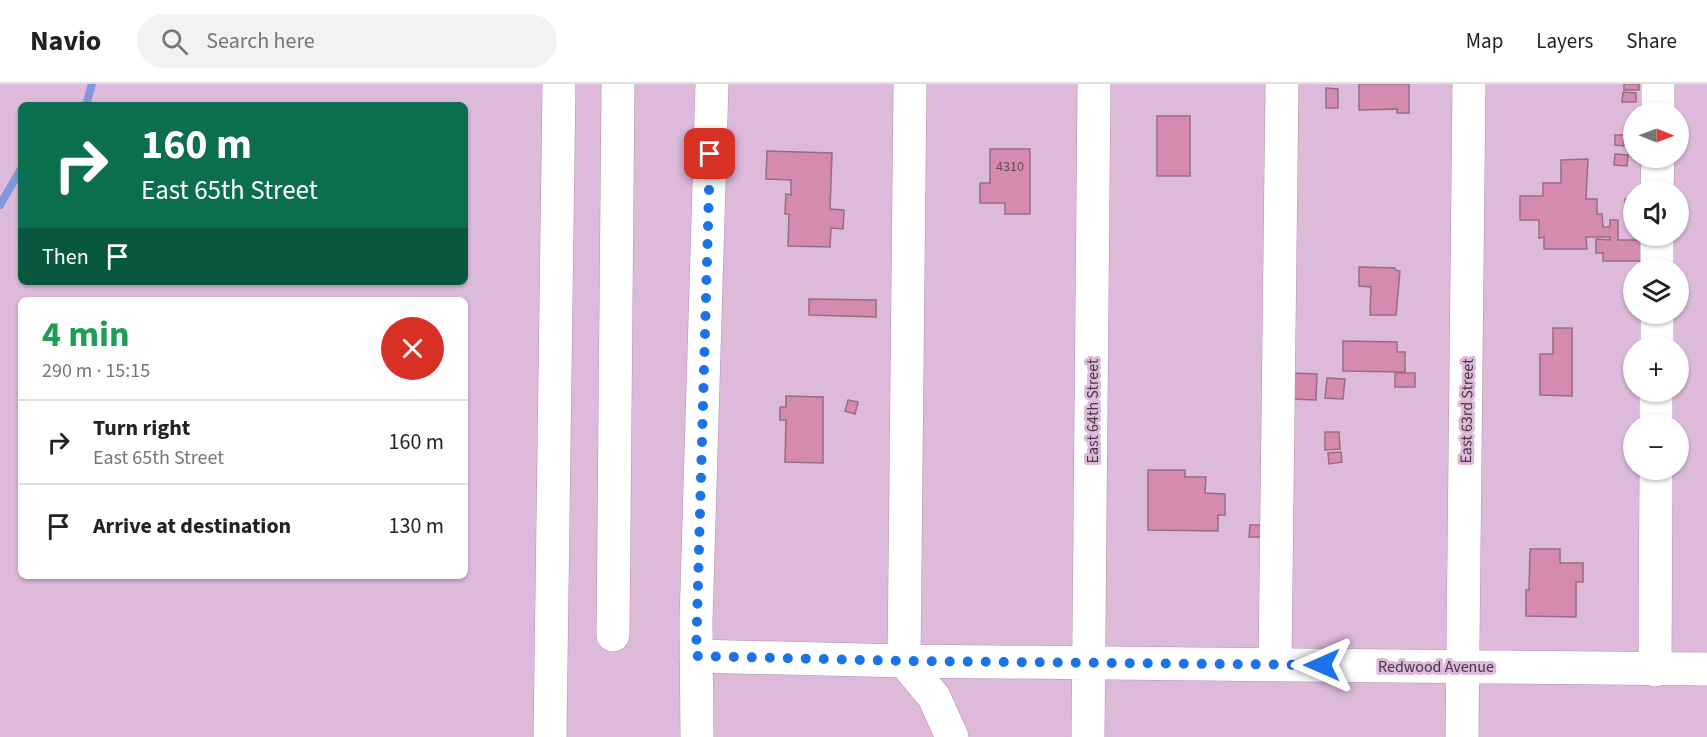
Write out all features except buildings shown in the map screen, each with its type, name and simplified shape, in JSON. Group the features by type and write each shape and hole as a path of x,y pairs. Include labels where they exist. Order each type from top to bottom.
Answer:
{"street":[{"path":"550,737 559,84"},
{"path":"613,635 618,84"},
{"path":"697,737 696,656 712,84"},
{"path":"910,84 904,661 934,697 952,737"},
{"name":"East 64th Street","path":"1088,737 1094,84"},
{"path":"1275,665 1282,84"},
{"name":"East 63rd Street","path":"1462,737 1469,84"},
{"path":"1658,84 1658,102"},
{"path":"1655,670 1656,480"},
{"name":"Redwood Avenue","path":"696,656 904,661 1707,669"}],"waterway":[{"path":"87,102 92,84"},
{"path":"0,205 18,174"}],"route":[{"path":"710,154 696,656 904,661 1322,665"}]}
